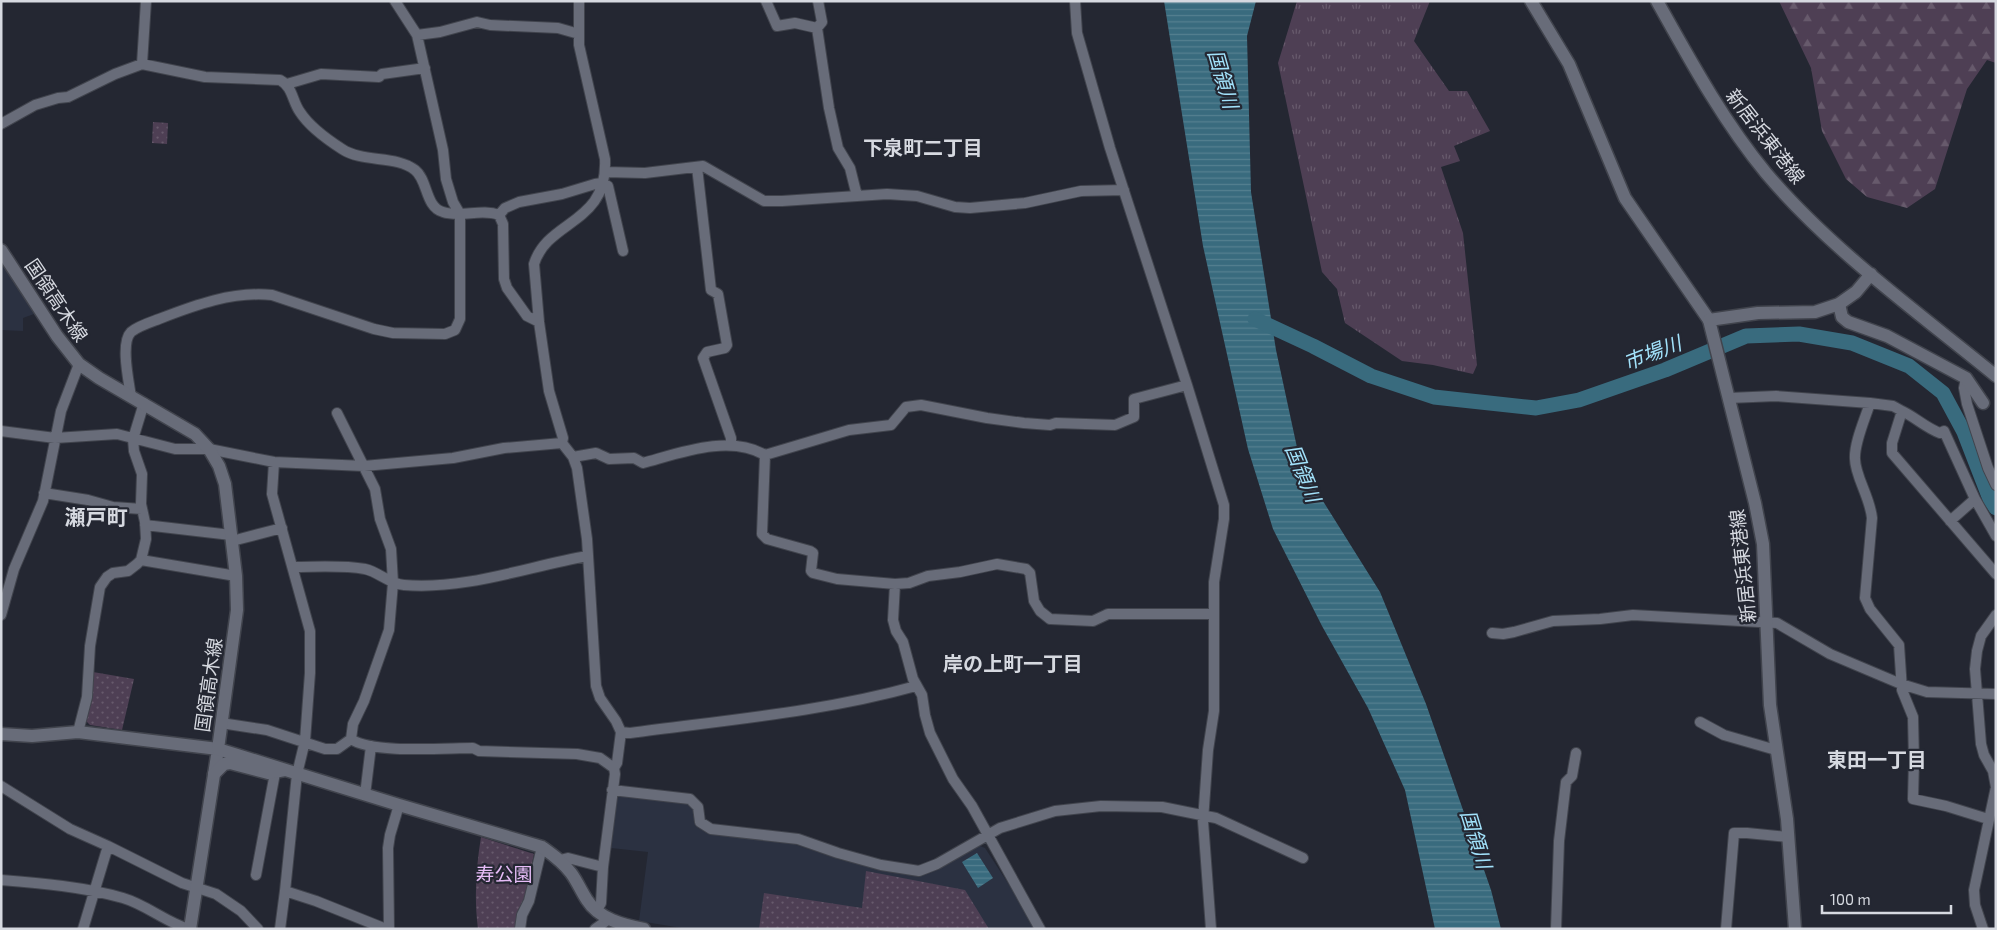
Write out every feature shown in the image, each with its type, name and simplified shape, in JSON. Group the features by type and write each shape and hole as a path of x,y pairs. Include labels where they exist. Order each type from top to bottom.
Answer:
{"main road":[{"path":"1531,1 1569,64 1625,198 1711,325 1758,313 1815,312 1839,304 1856,292 1871,274"},
{"name":"新居浜東港線","path":"1657,1 1703,84 1740,139 1767,174 1814,224 1871,274 1996,376"},
{"name":"国領高木線","path":"1,250 56,336 79,364 194,434 209,449 219,466 225,484 232,538 237,610 218,749 286,772 542,847 560,860 572,874 588,902 596,911 626,926 644,929"},
{"path":"1839,304 1842,316 1848,322 1887,336 1966,378 1983,403"},
{"name":"新居浜東港線","path":"1711,325 1755,503 1763,544 1770,705 1788,837 1794,929"},
{"path":"1,734 32,736 78,732 218,749 189,929"},
{"path":"214,774 224,764 230,763 286,772"}],"street":[{"path":"142,64 146,1"},
{"path":"132,396 126,358 126,343 131,332 202,302 256,293 272,294 374,329 393,333 445,334 455,330 460,319 460,214 453,202 446,179 443,150 417,35 395,1"},
{"path":"579,1 579,45 605,159 606,172 599,196 590,208 549,242 537,255 534,264 539,322 549,391 563,438 562,443 573,457 577,468 587,556 596,686 600,698 616,721 621,732 617,762 614,768 615,774 600,903 596,911"},
{"path":"766,1 778,26 795,23 817,28"},
{"path":"818,1 822,22 817,28 829,108 838,148 850,168 857,196"},
{"path":"1075,1 1077,34 1124,190 1224,505 1224,519 1214,582 1214,711 1208,750 1204,815 1211,929"},
{"path":"417,35 440,32 477,22 490,25 558,28 579,34"},
{"path":"1,124 35,105 68,97 115,74 142,64 205,78 280,80 287,84 300,112 319,132 343,150 356,156 394,161 414,169 422,178 433,206 442,212 460,214 492,212 499,215 503,224 504,279 507,288 527,316 539,322"},
{"path":"287,84 320,74 379,76 424,68"},
{"path":"606,172 645,173 697,167 709,169 764,201 782,202 886,194 917,196 955,207 970,208 1025,203 1081,191 1124,190"},
{"path":"697,167 711,290 718,294 726,345 725,348 707,352 703,358 731,438 731,446"},
{"path":"499,215 505,208 519,202 562,194 602,183 608,186 623,251"},
{"path":"1,615 14,569 33,528 44,493 61,411 79,364"},
{"path":"1966,378 1964,388 1967,404 1988,468 1996,485"},
{"path":"573,457 596,453 609,459 634,458 643,463 697,449 731,446 756,450 765,455 848,430 891,425 906,408 921,405 1024,423 1050,425 1056,422 1115,424 1134,417 1134,399 1187,385"},
{"path":"1729,395 1776,396 1893,406 1911,415 1932,431 1940,433 1944,431 1975,499 1996,536"},
{"path":"78,732 87,697 90,646 100,587 107,577 113,573 133,568 141,560 146,539 146,525 142,509 142,474 134,451 133,439 144,403"},
{"path":"1870,403 1855,451 1854,461 1871,512 1866,598 1870,608 1899,645 1901,684 1913,717 1913,799 1991,814"},
{"path":"1902,411 1892,443 1892,453 1996,574"},
{"path":"221,723 267,730 325,749 337,749 351,738 353,724 364,701 389,630 393,583 391,549 380,519 375,488 336,413"},
{"path":"1,431 55,438 117,434 175,449 209,449 274,462 364,466 453,458 512,447 562,443"},
{"path":"765,455 762,534 767,539 813,553 811,570 813,573 837,579 895,584 909,583 928,576 960,572 997,564 1026,569 1030,573 1034,601 1040,612 1050,619 1092,621 1108,614 1214,614"},
{"path":"256,875 286,772 305,741 310,673 310,631 272,494 274,462"},
{"path":"44,493 88,500 114,507 142,509"},
{"path":"1950,521 1975,499"},
{"path":"146,525 232,538 282,528"},
{"path":"293,567 332,566 367,569 393,583 404,585 442,584 489,579 587,556"},
{"path":"141,560 236,576"},
{"path":"895,584 893,620 916,686 922,695 930,733 953,779 972,806 1040,929"},
{"path":"1492,633 1514,632 1553,621 1600,619 1633,615 1777,624 1830,654 1901,684 1927,692 1996,694"},
{"path":"1983,929 1975,905 1974,890 1996,787 1995,771 1984,755 1981,744 1975,669 1981,636 1996,615"},
{"path":"621,732 630,733 772,716 874,698 916,686"},
{"path":"1700,722 1724,735 1776,750"},
{"path":"351,738 358,744 371,746 473,748 478,751 577,754 600,758 614,768"},
{"path":"365,795 371,746"},
{"path":"1556,929 1559,842 1566,782 1572,776 1576,753"},
{"path":"280,929 285,891 286,772"},
{"path":"1,786 70,829 182,883 197,886 225,899 241,911 258,929"},
{"path":"612,790 690,799 698,807 700,822 711,829 798,839 838,854 919,872 937,864 1000,828 1055,811 1101,806 1162,806 1216,818 1303,858"},
{"path":"285,891 316,900 387,929 388,848 399,805"},
{"path":"1726,929 1734,833 1788,837"},
{"path":"83,929 108,846"},
{"path":"520,929 522,915 528,901 542,847"},
{"path":"560,860 568,858 603,867"},
{"path":"1,880 30,882 123,898 168,921 189,929"},
{"path":"595,929 609,919"}],"shaded area":[{"path":"1,261 34,314 23,318 23,331 1,330"},
{"path":"617,793 689,803 696,810 698,828 791,843 841,860 917,875 980,846 985,848 1017,897 1034,929 688,929 639,921 648,852 611,848"}],"green space":[{"path":"1297,1 1430,1 1414,41 1449,91 1467,91 1490,131 1454,146 1460,161 1441,167 1463,233 1477,365 1473,374 1433,365 1402,361 1345,323 1337,289 1322,272 1278,63"},
{"path":"1779,1 1996,1 1996,63 1987,60 1967,89 1935,189 1907,208 1867,197 1846,179 1822,131 1811,68"},
{"path":"153,122 168,123 167,144 152,143"},
{"path":"93,672 134,679 122,730 90,725 86,721"},
{"name":"寿公園","path":"481,837 534,854 518,929 478,929 476,883"},
{"path":"866,871 965,890 989,929 759,929 764,893 862,908"}],"water":[{"name":"国領川","path":"1164,1 1256,1 1247,36 1251,192 1276,350 1301,466 1380,592 1426,704 1491,890 1501,929 1435,929 1405,790 1368,708 1322,626 1273,529 1248,449 1203,246"},
{"path":"977,853 993,878 978,888 962,862"}],"waterway":[{"name":"市場川","path":"1255,319 1371,376 1434,397 1536,408 1579,400 1665,370 1746,336 1799,334 1852,343 1909,366 1943,393 1964,432 1990,499 1996,508"}],"district":[{"name":"下泉町二丁目","path":"923,147"},
{"name":"瀬戸町","path":"96,516"},
{"name":"岸の上町一丁目","path":"1013,663"},
{"name":"東田一丁目","path":"1877,759"}]}
